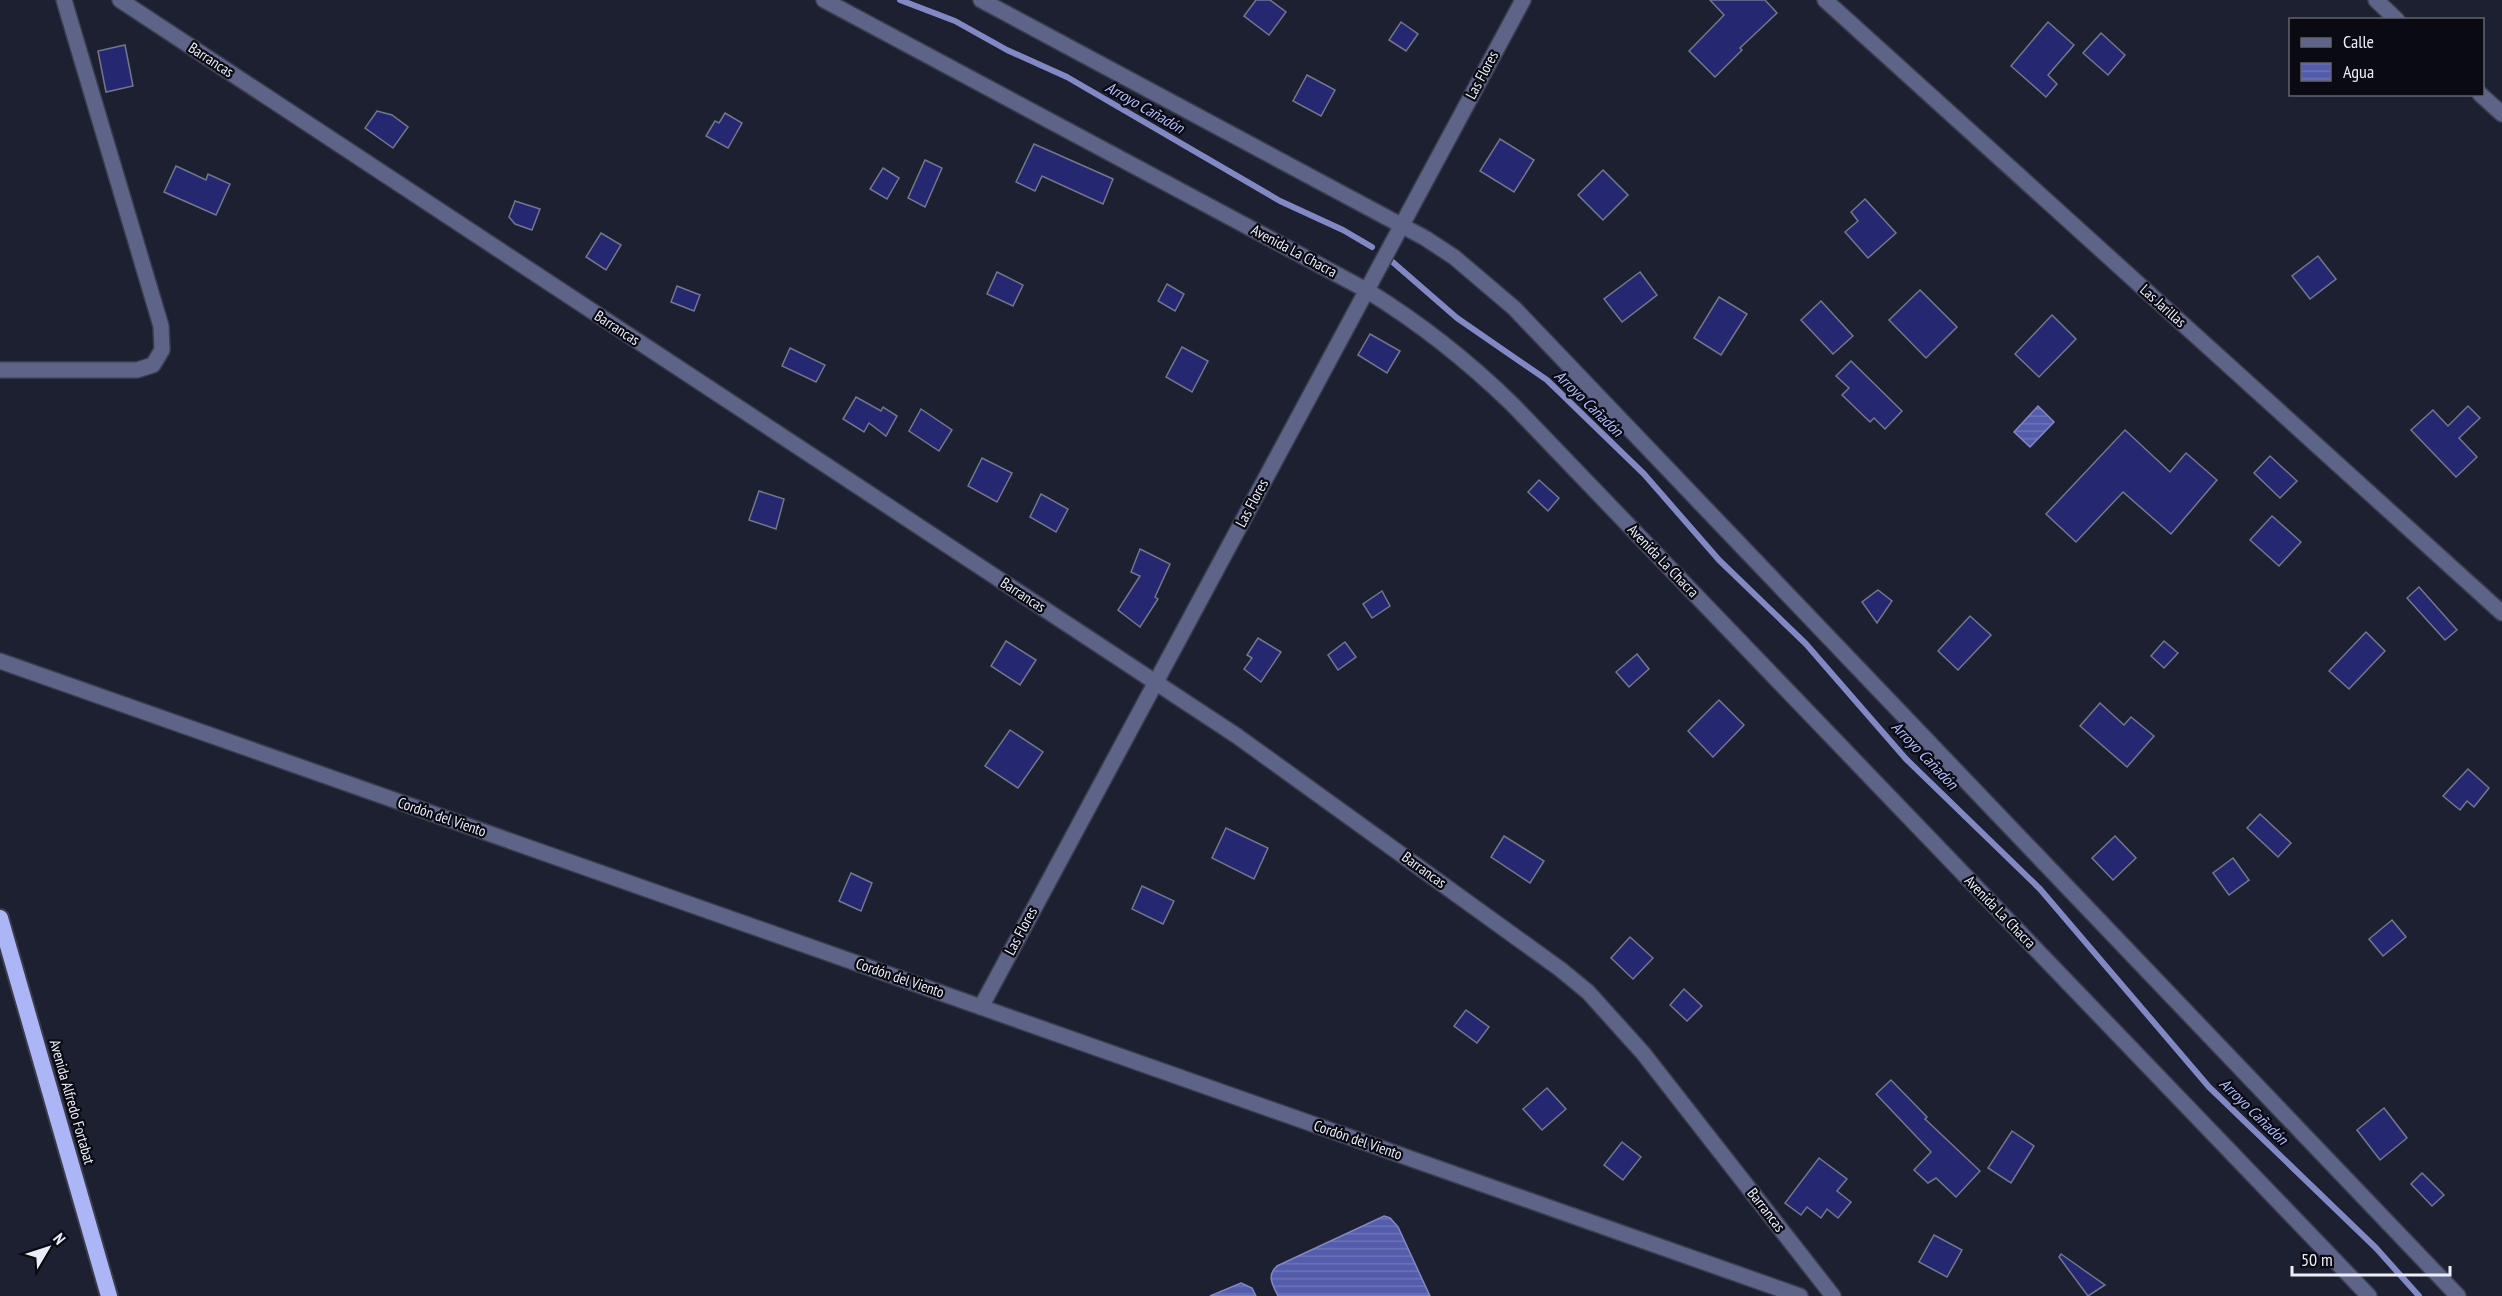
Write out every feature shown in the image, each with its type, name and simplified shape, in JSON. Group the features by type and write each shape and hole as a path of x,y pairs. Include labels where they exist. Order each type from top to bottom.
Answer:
{"highway":[{"name":"Avenida Alfredo Fortabat","path":"0,918 109,1296"}],"street":[{"path":"0,370 137,370 153,365 162,350 161,326 64,0"},
{"name":"Barrancas","path":"120,0 1280,766 1560,969 1588,992 1643,1053 1833,1296"},
{"name":"Avenida La Chacra","path":"824,0 1366,290 1432,334 1485,378 2369,1296"},
{"path":"981,0 1402,224 1444,251 1483,281 1546,339 2458,1296"},
{"name":"Las Flores","path":"981,1007 1523,0"},
{"name":"Las Jarillas","path":"1825,0 2502,613"},
{"path":"2376,0 2395,18"},
{"path":"2482,96 2502,114"},
{"name":"Cordón del Viento","path":"0,661 1800,1296"}],"water":[{"path":"2038,406 2054,422 2030,447 2014,432"},
{"path":"1384,1216 1390,1218 1398,1227 1430,1296 1278,1296 1271,1277 1277,1266"},
{"path":"1241,1283 1252,1288 1256,1296 1210,1296"}],"building":[{"path":"1256,0 1270,0 1286,12 1269,35 1244,16"},
{"path":"1710,0 1765,0 1777,13 1740,48 1742,50 1715,77 1689,51 1724,15"},
{"path":"1401,22 1418,34 1406,51 1389,40"},
{"path":"2048,22 2074,45 2048,75 2057,84 2046,97 2011,66"},
{"path":"2101,33 2125,55 2108,75 2083,53"},
{"path":"125,45 133,86 106,92 98,51"},
{"path":"1307,75 1335,90 1321,116 1293,101"},
{"path":"377,111 392,115 408,127 393,148 365,128"},
{"path":"725,113 742,123 728,148 706,136 715,121 719,123"},
{"path":"1500,139 1534,160 1514,192 1480,171"},
{"path":"1034,144 1113,179 1103,204 1042,176 1035,191 1016,182"},
{"path":"925,160 942,168 925,207 908,198"},
{"path":"176,166 206,180 208,174 230,184 216,215 164,192"},
{"path":"883,168 899,178 887,199 870,189"},
{"path":"1603,170 1628,195 1603,220 1578,195"},
{"path":"1865,199 1896,233 1868,258 1845,232 1858,221 1851,212"},
{"path":"515,201 540,209 532,230 515,224 509,217"},
{"path":"601,233 621,245 606,270 586,257"},
{"path":"2318,256 2336,279 2310,299 2292,276"},
{"path":"997,272 1023,285 1013,306 987,294"},
{"path":"1640,272 1657,295 1622,322 1604,299"},
{"path":"1167,284 1184,294 1175,311 1158,301"},
{"path":"677,286 700,295 694,311 671,302"},
{"path":"1920,290 1957,327 1926,358 1889,320"},
{"path":"1719,297 1747,314 1721,355 1694,338"},
{"path":"1821,301 1853,336 1833,354 1801,320"},
{"path":"2052,315 2076,339 2039,377 2015,354"},
{"path":"1370,334 1400,351 1387,373 1358,355"},
{"path":"1182,347 1208,361 1192,392 1166,377"},
{"path":"790,348 825,365 816,382 782,366"},
{"path":"1851,361 1902,411 1885,429 1874,418 1870,422 1842,395 1849,388 1836,376"},
{"path":"856,397 881,411 883,407 897,416 886,436 869,423 864,432 843,419"},
{"path":"2468,406 2480,418 2459,438 2477,457 2456,477 2411,430 2433,410 2448,426"},
{"path":"921,409 952,430 939,451 909,431"},
{"path":"2125,430 2170,472 2186,453 2217,480 2171,534 2123,492 2076,542 2046,514"},
{"path":"2270,456 2297,481 2280,498 2254,473"},
{"path":"982,458 1012,473 997,502 968,486"},
{"path":"1539,480 1559,498 1548,511 1528,492"},
{"path":"759,491 784,499 776,529 749,520"},
{"path":"1041,494 1068,509 1056,532 1030,517"},
{"path":"2272,516 2301,542 2279,566 2250,540"},
{"path":"1140,549 1170,564 1155,597 1158,599 1140,627 1118,610 1140,576 1131,572"},
{"path":"2419,587 2457,630 2445,640 2407,598"},
{"path":"1878,590 1892,601 1877,623 1862,602"},
{"path":"1382,591 1390,606 1372,618 1363,604"},
{"path":"1970,616 1991,635 1958,670 1938,651"},
{"path":"2366,632 2385,651 2349,689 2329,671"},
{"path":"1258,638 1281,652 1261,682 1244,669 1252,658 1247,655"},
{"path":"1006,641 1036,660 1020,685 991,666"},
{"path":"2164,641 2178,653 2164,668 2151,656"},
{"path":"1345,642 1356,657 1338,670 1328,655"},
{"path":"1637,654 1649,669 1629,687 1616,672"},
{"path":"1719,700 1744,725 1713,757 1688,731"},
{"path":"2100,703 2124,725 2131,717 2154,736 2127,767 2080,726"},
{"path":"1010,730 1043,752 1018,788 985,766"},
{"path":"2468,769 2489,788 2474,807 2467,801 2460,810 2443,796"},
{"path":"2260,814 2291,843 2278,857 2247,828"},
{"path":"1226,828 1268,848 1254,879 1212,858"},
{"path":"1504,836 1544,861 1530,883 1491,857"},
{"path":"2115,836 2136,858 2113,880 2092,858"},
{"path":"2233,858 2249,880 2229,895 2213,873"},
{"path":"851,873 872,883 861,911 839,901"},
{"path":"1142,886 1174,901 1163,924 1132,909"},
{"path":"2392,920 2406,937 2383,956 2369,939"},
{"path":"1630,937 1653,958 1633,979 1611,958"},
{"path":"1684,989 1702,1006 1687,1021 1670,1005"},
{"path":"1466,1010 1489,1027 1477,1043 1454,1026"},
{"path":"1891,1080 1927,1117 1925,1119 1980,1171 1956,1197 1936,1178 1928,1183 1914,1170 1931,1152 1876,1094"},
{"path":"1547,1088 1566,1109 1542,1130 1523,1109"},
{"path":"2384,1108 2407,1138 2380,1160 2357,1130"},
{"path":"2012,1131 2034,1146 2011,1183 1988,1168"},
{"path":"1622,1142 1641,1157 1623,1180 1604,1165"},
{"path":"1819,1158 1847,1179 1837,1191 1851,1202 1838,1218 1827,1209 1821,1218 1807,1207 1801,1215 1785,1203"},
{"path":"2422,1173 2444,1195 2432,1206 2411,1184"},
{"path":"1934,1235 1962,1250 1947,1277 1919,1262"},
{"path":"2061,1254 2105,1285 2088,1296 2059,1257"}],"waterway":[{"name":"Arroyo Cañadón","path":"900,0 955,21 1007,50 1067,77 1280,201 1343,230 1372,247"},
{"name":"Arroyo Cañadón","path":"1388,258 1457,318 1547,380 1644,474 1719,560 1806,644 1906,759 2040,889 2209,1087 2376,1248 2419,1296"}]}
